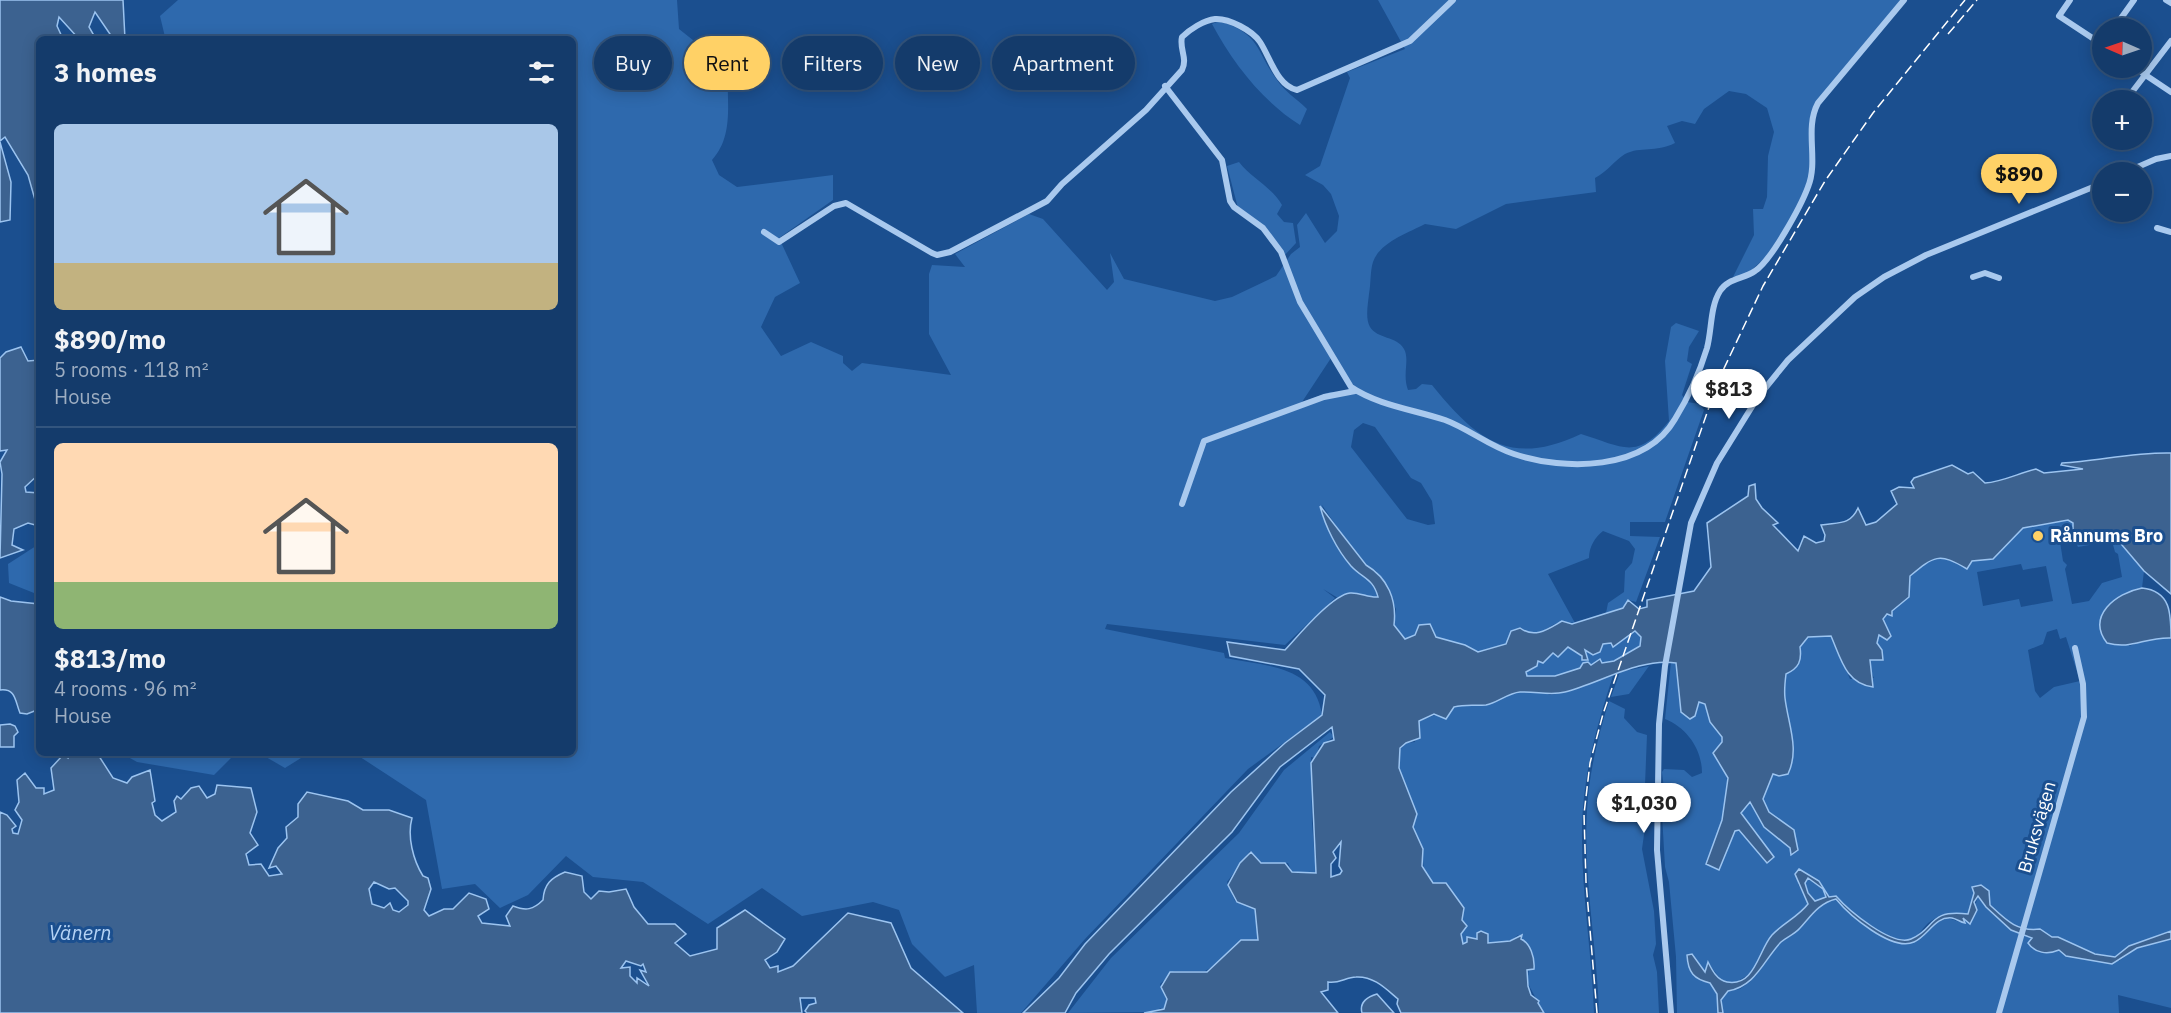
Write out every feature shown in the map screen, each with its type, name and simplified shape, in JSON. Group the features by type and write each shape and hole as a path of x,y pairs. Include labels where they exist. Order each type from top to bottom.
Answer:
{"street":[{"path":"764,232 779,242 834,206 846,203 932,253 942,255 1047,201 1062,184 1146,110 1184,66 1180,45 1182,37 1210,20 1226,21 1256,37 1282,81 1296,90 1410,41 1453,0"},
{"path":"1165,86 1222,160 1234,207 1263,228 1281,252 1300,302 1344,378 1356,391 1454,423 1480,440 1526,458 1591,464 1631,456 1641,451 1666,431 1675,419 1706,349 1715,303 1722,287 1734,279 1755,272 1766,262 1805,195 1812,173 1814,110 1843,71 1904,0"},
{"path":"2070,0 2059,16 2092,38"},
{"path":"2121,18 2134,0"},
{"path":"2166,0 2171,3"},
{"path":"2152,68 2171,41"},
{"path":"2134,90 2144,78"},
{"path":"2151,78 2171,92"},
{"path":"2149,162 2171,155"},
{"path":"1671,1013 1656,850 1659,724 1665,666 1691,523 1717,463 1758,397 1788,360 1855,297 1913,261 2092,188"},
{"path":"2157,228 2171,232"},
{"path":"1973,277 1985,273 1999,278"},
{"path":"1182,504 1204,441 1315,400 1356,391"},
{"name":"Bruksvägen","path":"1999,1013 2084,717 2083,684 2075,648"}],"shaded area":[{"path":"178,0 677,0 679,29 688,36 684,36 684,90 728,90 727,128 724,140 712,160 719,175 737,187 833,175 833,200 779,238 800,283 775,297 761,327 781,356 811,342 843,356 843,363 852,371 862,363 951,375 929,334 929,274 932,265 965,267 955,254 1029,214 1043,219 1107,290 1114,282 1110,253 1124,279 1215,301 1232,297 1276,276 1291,254 1300,247 1297,225 1306,213 1325,243 1337,231 1339,216 1331,194 1323,185 1305,175 1320,166 1350,78 1347,72 1405,49 1378,0 1901,0 1815,103 1809,181 1804,196 1767,256 1747,274 1733,277 1754,235 1753,209 1763,209 1767,197 1768,156 1774,132 1767,108 1746,94 1729,91 1704,109 1695,124 1682,121 1667,126 1675,143 1661,148 1637,150 1621,157 1595,178 1596,192 1506,204 1456,229 1425,224 1395,239 1382,249 1372,266 1368,319 1373,331 1397,342 1404,349 1408,390 1416,389 1422,384 1432,385 1448,404 1479,433 1496,443 1514,448 1534,448 1556,444 1581,434 1619,446 1638,446 1648,442 1669,421 1665,361 1671,327 1676,323 1699,331 1689,347 1687,361 1692,364 1682,395 1687,402 1700,404 1704,410 1665,522 1630,522 1630,536 1660,537 1636,602 1628,600 1623,608 1606,613 1608,603 1624,592 1625,571 1632,563 1635,549 1629,541 1603,531 1593,543 1589,558 1548,574 1575,623 1561,622 1536,633 1524,631 1510,637 1506,644 1477,652 1464,645 1436,637 1433,631 1405,639 1394,625 1396,609 1376,571 1366,565 1352,549 1322,505 1327,527 1360,575 1374,584 1377,598 1353,594 1338,598 1323,589 1335,598 1285,645 1107,624 1105,629 1224,653 1225,658 1286,671 1299,677 1310,686 1322,715 1248,769 1085,939 1021,1013 977,1013 974,965 945,977 912,944 899,910 873,902 802,916 762,888 708,924 643,882 593,877 566,856 528,895 500,908 475,884 442,889 426,800 359,756 576,756 576,36 165,36 160,16","holes":["1333,355 1355,388 1346,392 1330,392 1302,402","1363,423 1375,427 1411,478 1421,483 1432,501 1435,524 1428,525 1407,519 1351,447 1354,430"]},
{"path":"1219,21 1243,31 1250,37 1280,84 1307,109 1300,125 1273,105 1239,67 1212,24"},
{"path":"1239,162 1278,198 1282,205 1277,214 1284,222 1293,223 1296,243 1284,256 1279,247 1238,208 1227,166"},
{"path":"2068,520 2073,523 2079,540 2109,536 2122,545 2144,571 2142,588 2130,591 2129,646 2155,637 2171,638 2171,931 2129,946 2115,957 2095,953 2066,944 2040,929 2025,929 2012,924 1990,905 1989,891 1974,893 1968,914 1954,913 1939,917 1928,923 1914,938 1903,940 1893,938 1871,926 1836,897 1829,897 1819,881 1809,876 1798,884 1809,904 1772,935 1751,973 1735,983 1722,981 1708,963 1705,973 1687,955 1690,971 1710,983 1717,994 1718,1013 1677,1013 1676,957 1669,882 1665,867 1662,814 1670,797 1664,789 1662,772 1664,769 1684,770 1692,777 1702,773 1699,756 1692,740 1680,728 1665,719 1671,662 1676,663 1679,700 1695,716 1699,702 1705,704 1722,737 1718,763 1725,772 1728,783 1727,797 1720,827 1706,864 1735,830 1740,830 1767,863 1774,857 1741,813 1750,802 1764,827 1790,848 1791,854 1797,851 1794,830 1769,812 1763,799 1770,777 1794,747 1784,696 1786,674 1799,664 1799,647 1808,637 1831,636 1850,679 1874,678 1870,669 1870,660 1877,659 1882,650 1877,643 1885,624 1883,619 1909,597 1910,576 1924,563 1935,558 1993,559 2023,528","holes":["2071,532 2078,547 2112,541 2115,552 2118,554 2122,577 2102,583 2089,601 2072,604 2065,569 2067,565 2063,561 2059,535","2021,564 2023,570 2046,566 2053,601 2021,607 2019,599 1983,606 1977,572","2057,629 2060,639 2066,637 2080,681 2054,687 2040,698 2035,691 2028,650 2043,644 2047,632"]},
{"path":"36,546 36,594 9,583 8,564"},
{"path":"1635,631 1641,637 1640,646 1614,661 1602,663 1600,659 1591,665 1583,663 1581,668 1555,676 1527,676 1526,672 1537,666 1538,661 1541,662 1549,655 1568,647 1583,656 1584,650 1590,654 1603,644 1611,643 1613,646"},
{"path":"1649,666 1629,694 1611,697 1620,672"},
{"path":"1614,673 1591,755 1582,818 1584,882 1594,1013 1544,1013 1527,982 1532,951 1518,935 1510,941 1488,943 1484,931 1478,932 1477,938 1467,937 1467,942 1463,944 1461,941 1461,917 1456,898 1446,883 1433,883 1425,870 1421,846 1413,827 1417,814 1399,768 1400,749 1406,743 1415,742 1419,721 1468,703 1486,705 1517,692 1540,691 1550,695 1567,692"},
{"path":"1609,701 1625,709 1624,718 1637,732 1647,735 1645,785 1648,806 1642,849 1654,911 1656,944 1653,955 1657,972 1659,1013 1599,1013 1586,835 1590,782"},
{"path":"1330,732 1334,737 1319,746 1316,758 1311,757 1312,823 1316,873 1292,872 1288,863 1264,865 1250,851 1227,882 1235,901 1255,908 1258,940 1205,971 1174,971 1160,984 1167,1001 1164,1009 1160,1008 1158,1012 1068,1013 1111,958 1239,833 1284,770"},
{"path":"126,756 233,756 214,775 137,762"},
{"path":"264,756 304,756 285,768"},
{"path":"1808,878 1823,889 1827,897 1815,901 1808,893 1805,883"},
{"path":"1978,896 1986,907 2011,930 2027,934 2055,952 2059,950 2119,961 2137,948 2171,939 2171,1008 2118,995 2119,1013 1723,1013 1721,1000 1728,991 1740,989 1751,981 1783,940 1793,935 1825,902 1836,899 1870,929 1902,944 1914,941 1935,924 1948,918 1960,922 1963,918 1970,923"}],"water":[{"path":"0,0 123,0 125,36 111,36 95,12 89,27 94,36 76,36 59,17 57,26 62,36 36,36 36,203 28,175 5,137 0,141"},
{"path":"0,142 11,182 10,220 0,222"},
{"path":"21,347 28,361 36,360 36,477 25,487 26,492 36,493 36,525 28,523 14,529 12,545 23,550 0,558 2,474 0,462 7,450 0,451 0,358 6,352"},
{"path":"2171,453 2171,594 2144,571 2122,545 2109,536 2079,540 2073,532 2073,523 2068,520 2023,528 1993,559 1972,561 1967,569 1943,558 1925,564 1910,576 1909,597 1892,611 1892,616 1887,614 1883,619 1891,636 1887,640 1879,635 1877,643 1882,650 1883,660 1870,660 1873,687 1864,685 1850,676 1831,636 1808,637 1800,647 1799,664 1786,674 1785,698 1793,746 1791,765 1788,774 1779,776 1773,774 1763,799 1769,812 1794,830 1798,850 1791,855 1790,848 1764,827 1750,802 1741,813 1774,857 1767,863 1739,830 1735,831 1719,870 1706,864 1722,820 1728,778 1713,753 1722,742 1722,737 1710,722 1705,704 1699,702 1695,716 1690,719 1681,712 1676,663 1663,662 1634,667 1559,693 1516,693 1486,705 1454,707 1446,719 1434,714 1419,721 1420,738 1400,748 1399,768 1417,814 1413,827 1423,849 1422,866 1433,883 1446,883 1464,908 1462,920 1467,926 1461,934 1463,944 1467,942 1467,937 1477,939 1477,933 1481,931 1488,934 1488,943 1510,941 1522,935 1521,939 1529,947 1534,960 1534,969 1527,970 1528,986 1531,995 1539,1001 1544,1013 1401,1013 1397,1004 1398,999 1384,987 1374,981 1356,977 1328,982 1328,990 1321,992 1338,1013 1144,1013 1164,1009 1167,999 1161,987 1170,972 1207,972 1241,940 1258,940 1255,909 1237,902 1228,885 1240,863 1251,852 1261,863 1285,863 1292,872 1316,873 1311,763 1324,743 1334,740 1332,727 1280,767 1232,832 1109,954 1076,993 1065,1013 1023,1013 1059,978 1085,944 1231,792 1285,743 1322,715 1325,695 1299,669 1230,656 1227,642 1285,650 1316,617 1343,595 1353,593 1378,597 1370,582 1351,566 1341,553 1328,530 1320,506 1366,565 1374,570 1385,583 1394,607 1394,625 1405,639 1415,635 1419,625 1430,624 1436,637 1465,645 1478,652 1506,644 1511,631 1520,628 1536,633 1547,630 1562,621 1572,624 1623,608 1628,600 1639,609 1647,607 1647,600 1694,591 1711,567 1707,523 1748,496 1749,486 1755,484 1756,499 1778,523 1773,525 1798,551 1804,536 1816,543 1824,541 1825,535 1821,525 1847,520 1855,514 1858,508 1866,525 1876,522 1897,504 1891,491 1899,487 1914,488 1911,482 1914,478 1952,465 1968,474 1973,472 1985,483 2036,469 2044,473 2083,469 2061,465 2062,463","holes":["1635,631 1641,637 1640,646 1614,661 1602,663 1600,659 1591,665 1588,662 1583,663 1580,668 1555,676 1527,676 1526,672 1537,666 1538,661 1543,663 1553,653 1558,657 1568,647 1582,656 1582,660 1588,660 1585,650 1593,655 1600,652 1603,644 1611,643 1613,647","1341,842 1339,866 1342,871 1331,877 1331,864 1336,858 1333,852"]},
{"path":"2142,588 2152,590 2164,599 2171,620 2171,638 2124,645 2107,643 2101,633 2100,624 2107,607 2123,595"},
{"path":"0,597 11,601 36,604 36,710 27,714 20,713 12,693 0,690"},
{"path":"0,725 15,726 18,732 14,736 14,747 0,747"},
{"name":"Vänern","path":"65,756 68,758 68,756 99,756 113,778 127,783 132,777 150,770 155,801 152,803 155,815 162,821 176,812 174,801 177,796 181,799 191,788 199,786 207,798 215,794 217,785 251,788 257,812 250,833 258,845 246,854 249,865 261,864 269,876 282,874 276,866 269,868 278,848 287,838 286,827 298,817 298,804 307,792 348,801 363,810 389,810 412,818 410,832 416,863 423,876 428,878 431,889 424,910 429,916 444,909 453,909 469,893 486,899 489,909 478,916 482,923 510,926 506,916 513,906 522,909 533,908 543,900 549,882 565,872 582,876 584,892 591,899 599,891 626,889 634,907 648,924 675,924 686,934 675,943 690,956 717,949 717,928 745,910 785,939 777,952 765,960 770,968 778,966 778,972 793,966 848,913 891,923 911,968 963,1013 807,1013 805,1011 809,1005 816,1003 815,998 800,998 802,1013 0,1013 0,812 7,815 16,826 12,829 13,833 18,834 22,820 15,810 19,802 17,780 25,773 36,788 44,788 44,794 54,790 51,768","holes":["374,882 389,889 395,888 408,901 408,905 399,912 393,910 390,903 384,908 372,904 369,889","626,961 641,966 643,964 646,972 640,970 649,986 637,978 637,983 630,976 630,967 621,968"]},
{"path":"1799,869 1819,881 1829,897 1836,896 1850,910 1882,933 1903,940 1919,935 1945,914 1968,914 1974,893 1972,887 1981,885 1989,891 1990,905 2012,924 2025,929 2040,929 2052,937 2058,937 2095,954 2115,957 2129,946 2171,931 2171,939 2137,948 2112,964 2066,956 2059,950 2042,952 2034,949 2028,943 2032,938 2011,930 1986,907 1978,896 1974,902 1977,910 1970,924 1963,918 1965,923 1946,918 1936,923 1919,939 1905,944 1894,942 1872,930 1836,899 1820,907 1798,930 1781,942 1746,984 1728,991 1721,1000 1723,1013 1718,1013 1717,994 1710,983 1690,971 1687,955 1692,954 1705,972 1708,962 1715,974 1723,981 1736,982 1744,979 1750,974 1772,935 1808,904 1795,874","holes":["1808,878 1823,889 1826,897 1815,901 1808,893 1805,883"]},
{"path":"1377,994 1394,1013 1362,1013 1361,1009 1365,1001"}],"railway":[{"path":"1597,1013 1586,882 1584,814 1590,763 1603,714 1718,381 1763,286 1825,181 1873,113 1965,0"},
{"path":"1948,34 1977,0"}],"place":[{"name":"Rånnums Bro","path":"2038,536"}]}
